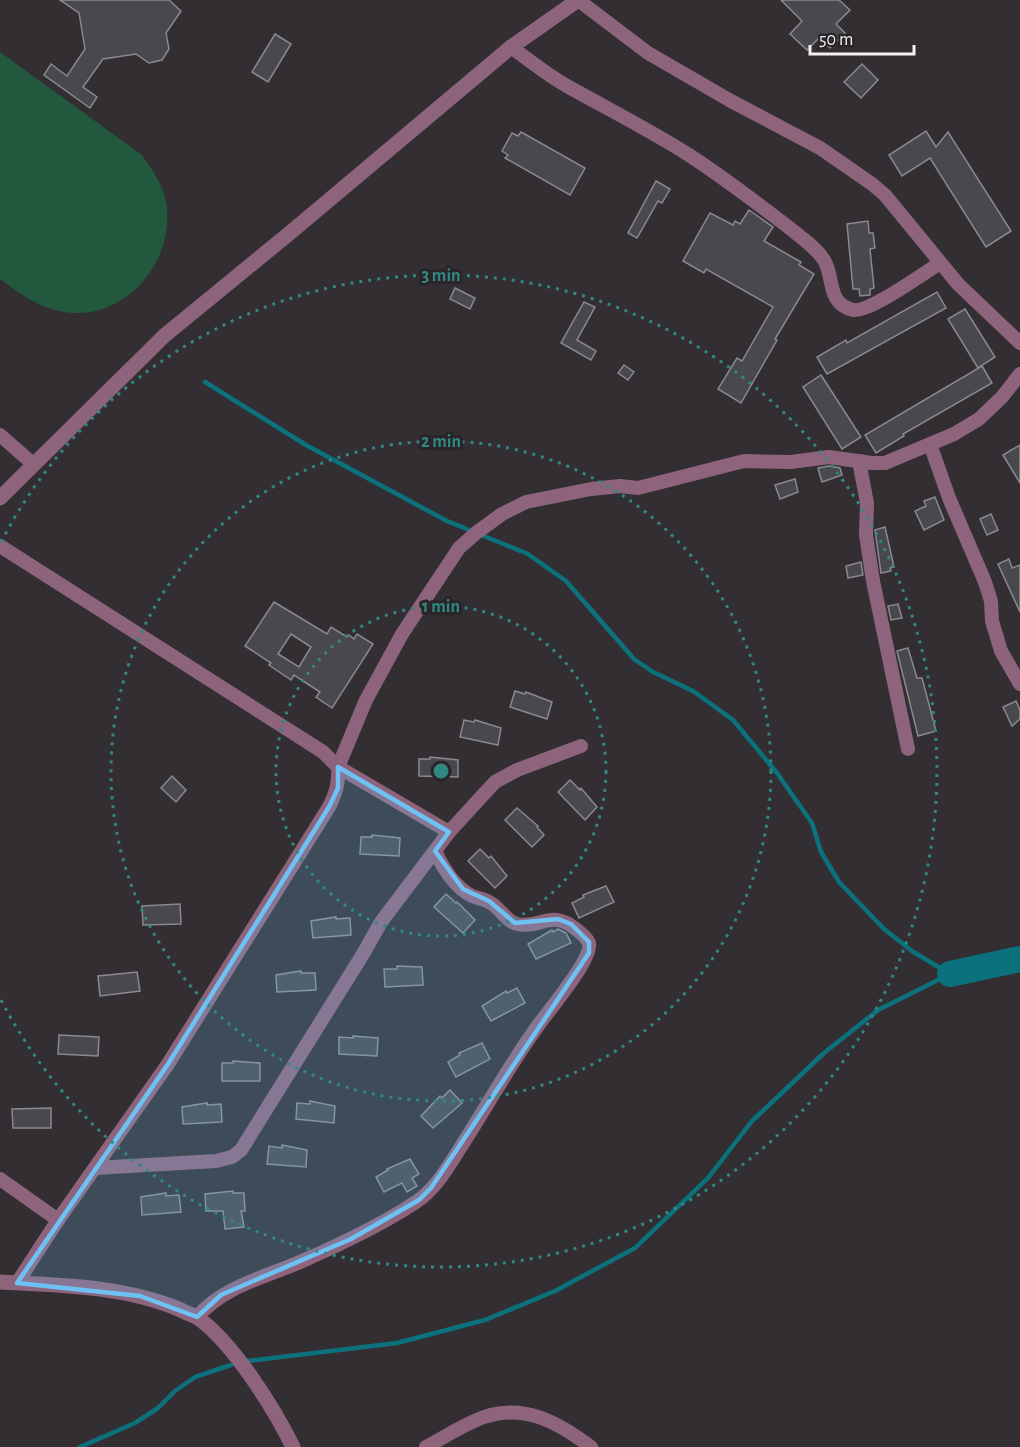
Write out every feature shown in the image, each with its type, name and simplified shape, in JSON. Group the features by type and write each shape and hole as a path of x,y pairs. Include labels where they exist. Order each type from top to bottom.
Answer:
{"street":[{"path":"0,498 164,336 511,47 578,0 648,53 731,101 820,148 872,184 885,195 969,296 1020,343"},
{"path":"511,47 565,85 643,127 690,156 751,199 809,244 825,261 832,292 840,303 853,310 866,308 880,301 940,263"},
{"path":"17,1283 58,1220 168,1064 329,807 338,788 338,766 366,700 408,625 459,548 501,514 526,502 591,489 620,486 638,488 744,461 791,462 829,457 885,463 930,444 979,419 1002,397 1020,374"},
{"path":"0,435 33,464"},
{"path":"930,444 949,498 985,582 991,602 992,621 1001,651 1020,684"},
{"path":"859,461 867,502 866,535 873,581 908,749"},
{"path":"0,546 323,752 338,766 449,832"},
{"path":"94,1168 216,1161 232,1157 241,1150 381,922 449,832 495,782 518,770 581,746"},
{"path":"197,1317 221,1295 351,1239 419,1200 445,1172 524,1045 589,953 589,942 571,924 558,919 524,925 515,923 507,919 489,901 463,890 450,877 435,850"},
{"path":"0,1179 58,1220"},
{"path":"0,1282 87,1288 140,1296 197,1317 219,1337 240,1363 269,1405 293,1447"},
{"path":"426,1447 484,1417 512,1412 532,1414 546,1419 591,1447"}],"highlighted area":[{"path":"338,767 449,832 435,851 463,889 489,901 515,923 558,919 571,924 589,942 589,953 431,1188 419,1200 351,1239 221,1295 197,1317 140,1296 17,1283 168,1064 329,807 338,788"}],"green space":[{"path":"0,52 142,155 161,186 167,207 167,229 152,270 122,300 103,309 82,313 51,309 28,298 0,279"}],"building":[{"path":"60,0 169,0 181,11 166,33 169,49 162,60 149,63 136,54 103,59 83,87 97,97 90,108 44,75 51,64 67,76 85,49 79,13"},
{"path":"781,0 839,0 850,10 836,24 845,33 830,48 819,38 807,50 790,34 802,21"},
{"path":"275,34 291,44 268,82 252,72"},
{"path":"862,64 878,80 861,98 844,82"},
{"path":"926,131 936,147 948,132 1011,231 986,247 930,158 902,176 889,155"},
{"path":"521,132 585,168 570,195 505,158 508,155 502,151 512,133 518,136"},
{"path":"656,181 670,189 662,203 658,201 637,238 628,233"},
{"path":"749,210 773,227 764,241 801,262 799,265 814,274 775,339 777,340 741,403 718,389 737,358 742,361 773,307 706,269 704,273 683,261 710,213 733,225 735,221 740,224"},
{"path":"868,221 869,233 873,233 875,248 870,249 874,288 870,289 870,295 860,296 859,289 853,289 847,224"},
{"path":"455,288 475,298 470,309 450,299"},
{"path":"937,292 946,308 827,374 817,357 846,340 847,343"},
{"path":"584,302 595,307 577,340 596,351 591,360 561,343"},
{"path":"965,309 995,357 978,368 948,319"},
{"path":"624,365 634,372 628,380 618,373"},
{"path":"982,366 992,383 903,434 904,436 876,453 865,435"},
{"path":"821,375 861,437 842,449 803,387"},
{"path":"1020,445 1020,483 1003,455"},
{"path":"829,466 840,468 842,475 822,482 818,468"},
{"path":"795,479 798,492 780,499 775,485"},
{"path":"935,497 944,520 924,530 915,511 926,506 924,501"},
{"path":"991,514 998,530 987,535 980,519"},
{"path":"885,527 894,567 890,568 891,571 881,573 875,530"},
{"path":"1009,559 1012,568 1020,565 1020,612 998,564"},
{"path":"861,562 863,575 848,578 846,566"},
{"path":"274,602 327,634 331,627 354,639 357,634 373,644 332,708 316,697 320,692 294,675 291,680 245,646","holes":["291,634 311,647 299,667 278,654"]},
{"path":"898,604 902,618 891,620 888,606"},
{"path":"908,648 917,678 922,678 936,731 918,736 897,651"},
{"path":"515,691 525,694 526,692 552,702 547,719 510,707"},
{"path":"1016,701 1020,710 1020,719 1012,726 1003,707"},
{"path":"464,720 474,722 475,720 501,728 498,745 460,737"},
{"path":"430,757 458,760 458,777 419,776 419,759 430,759"},
{"path":"172,776 186,790 176,802 161,788"},
{"path":"570,780 580,790 581,788 597,807 585,820 558,792"},
{"path":"517,808 538,826 544,835 532,847 505,820"},
{"path":"372,835 400,838 399,856 360,854 361,837 372,837"},
{"path":"480,849 489,858 491,856 507,876 495,888 468,861"},
{"path":"606,886 614,902 579,918 572,903 584,897 583,895"},
{"path":"446,894 475,920 463,933 434,907"},
{"path":"180,904 181,924 143,925 142,906"},
{"path":"336,917 336,919 350,918 351,935 313,938 311,921"},
{"path":"558,929 566,933 571,943 536,959 528,944"},
{"path":"397,966 422,967 423,985 385,987 384,969 397,969"},
{"path":"301,971 301,973 315,973 316,990 277,992 276,975"},
{"path":"137,972 140,991 100,996 98,976"},
{"path":"517,988 525,1003 491,1021 482,1006 506,991 507,993"},
{"path":"59,1035 99,1037 98,1056 58,1054"},
{"path":"353,1036 378,1038 377,1056 339,1054 339,1037 353,1038"},
{"path":"482,1043 490,1059 456,1077 448,1062 460,1055 459,1053"},
{"path":"233,1061 260,1063 260,1081 222,1081 222,1063 233,1063"},
{"path":"450,1090 462,1103 433,1128 421,1116 440,1096 442,1098"},
{"path":"310,1101 335,1106 334,1123 296,1119 297,1103 310,1104"},
{"path":"207,1103 207,1105 221,1104 222,1122 183,1124 182,1107"},
{"path":"51,1108 51,1128 13,1128 12,1109"},
{"path":"282,1145 307,1150 306,1167 267,1164 269,1146 282,1148"},
{"path":"410,1159 419,1174 412,1178 417,1186 407,1192 402,1183 384,1192 376,1177 387,1169"},
{"path":"233,1191 233,1193 244,1193 245,1211 241,1211 244,1227 225,1229 223,1211 206,1211 205,1194"},
{"path":"166,1193 166,1196 179,1195 181,1212 142,1215 141,1197"}],"waterway":[{"path":"205,382 306,445 447,521 528,554 566,581 634,659 653,672 693,691 733,720 777,773 812,823 821,852 839,882 884,929 912,951 950,974"},
{"path":"950,974 1020,959"},
{"path":"247,1361 397,1343 485,1320 555,1291 635,1248 708,1178 752,1121 824,1053 878,1010 950,974"},
{"path":"80,1447 135,1423 158,1408 175,1391 195,1377 231,1365"}]}
